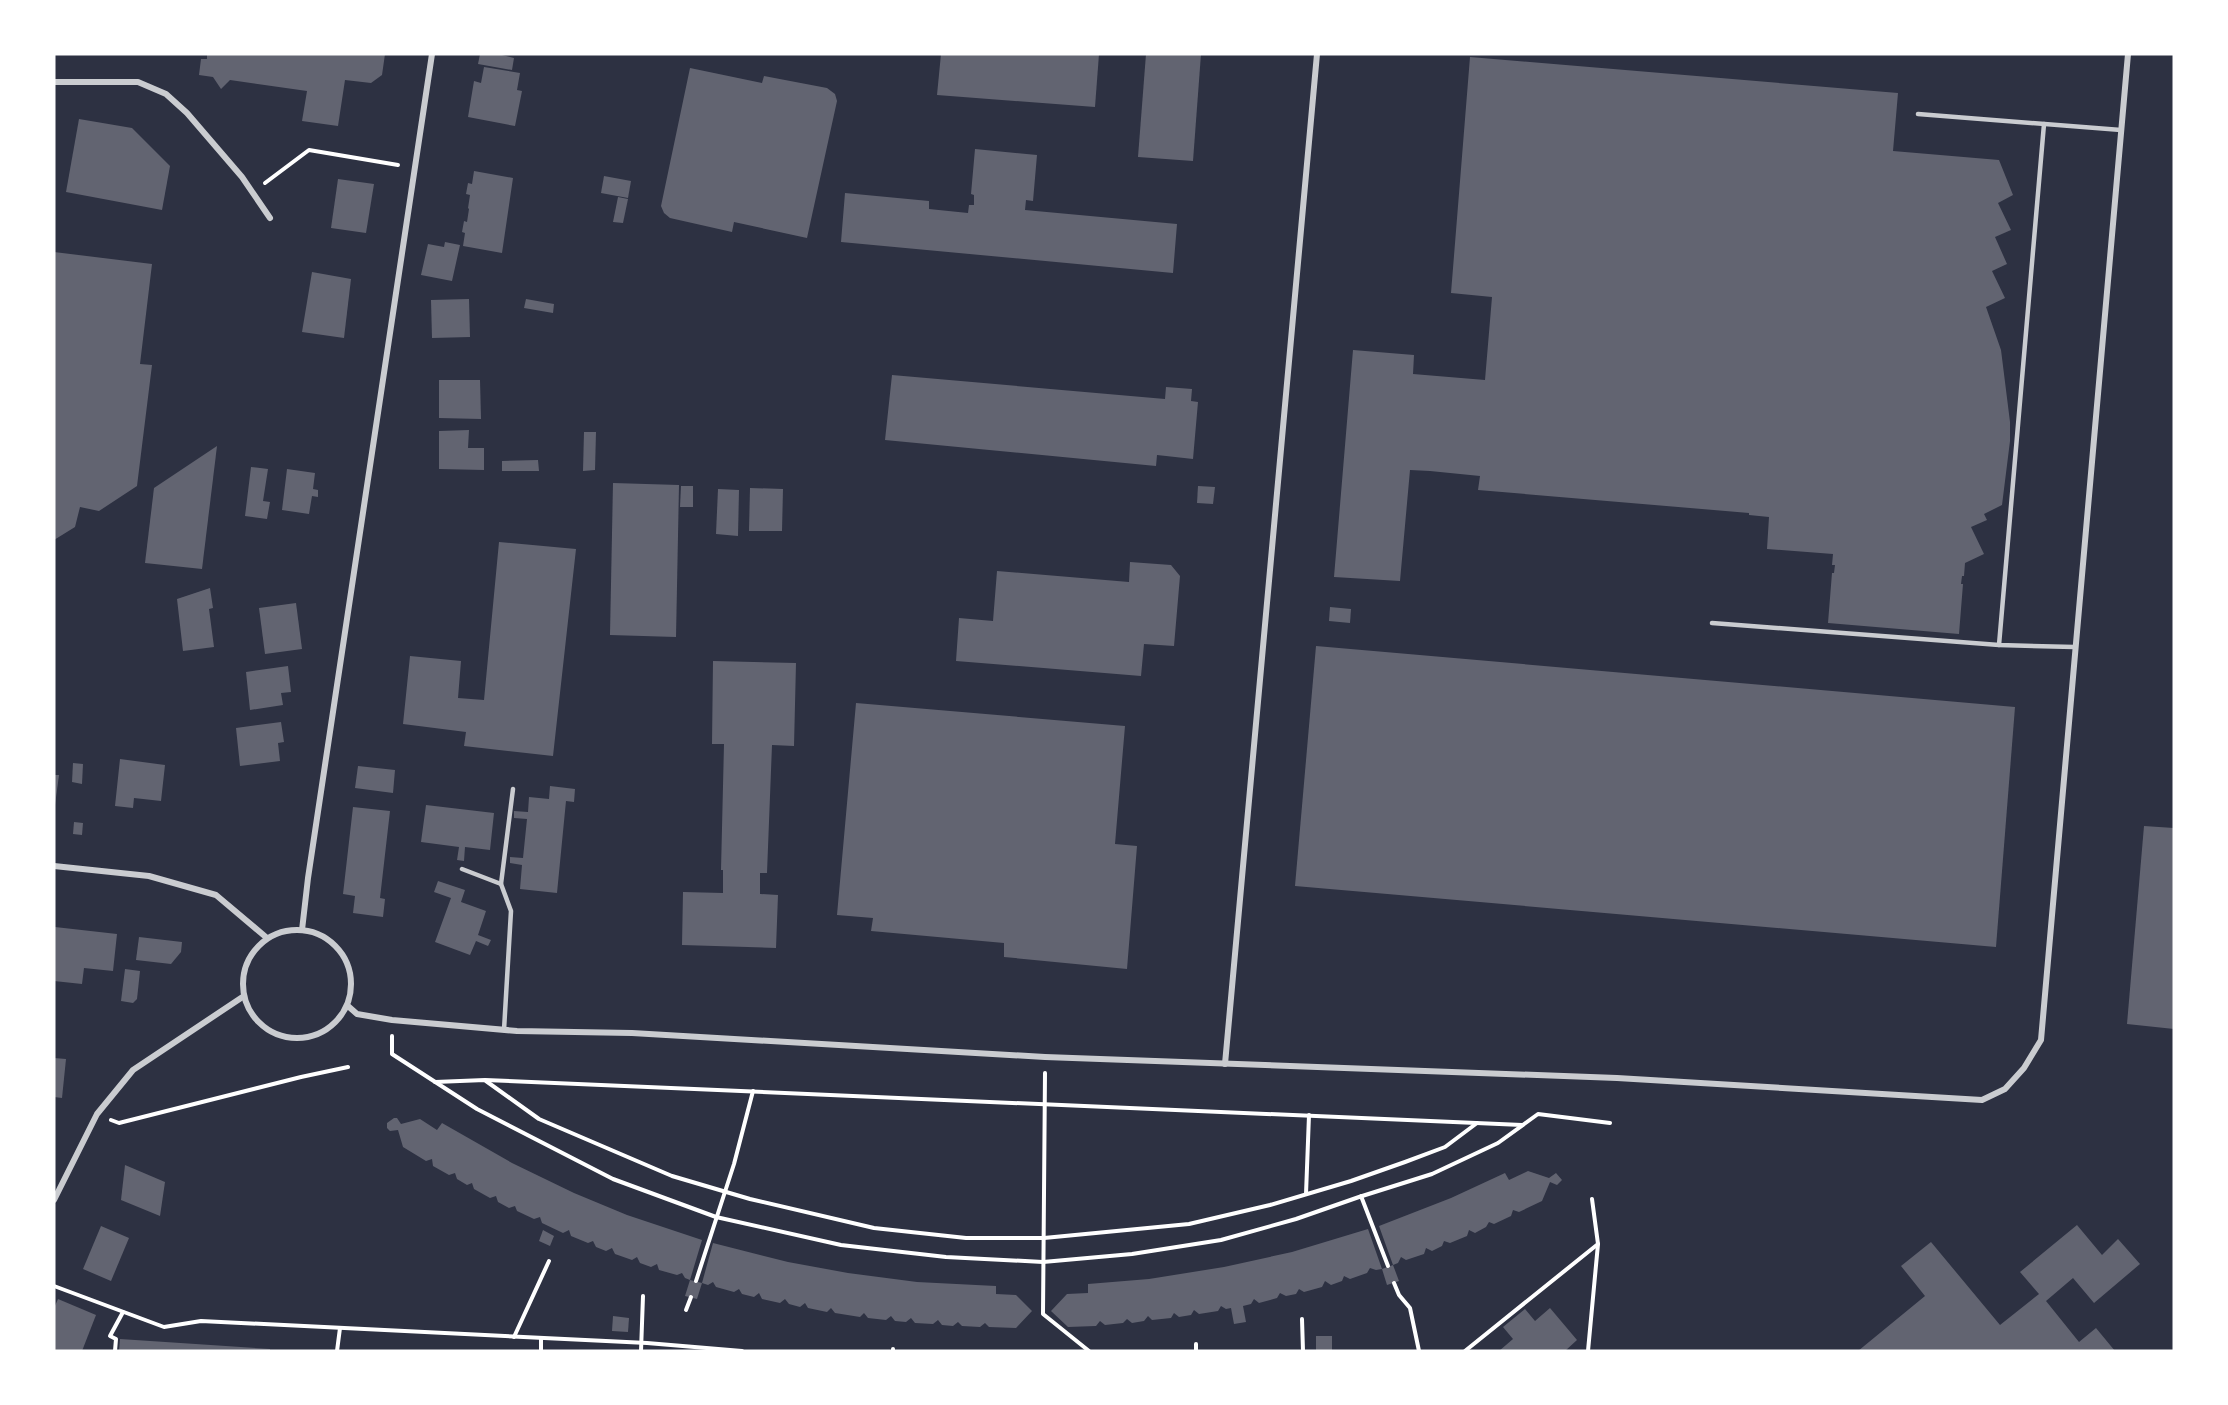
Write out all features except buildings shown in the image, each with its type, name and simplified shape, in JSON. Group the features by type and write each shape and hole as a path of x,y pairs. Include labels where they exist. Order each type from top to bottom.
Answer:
{"street":[{"path":"302,930 311,855 432,54"},
{"path":"1225,1064 1317,54"},
{"path":"348,1006 357,1014 392,1020 504,1029 632,1033 1045,1057 1617,1078 1982,1100 2005,1089 2024,1068 2041,1040 2128,54"},
{"path":"54,82 138,82 166,94 201,129 242,177 270,218"},
{"path":"54,866 149,876 216,895 267,938"},
{"path":"302,930 319,934 333,943 344,956 351,972 352,989 348,1006 339,1021 325,1032 309,1038 292,1039 275,1034 261,1025 250,1012 244,996 243,979 246,963 255,949 267,938 284,931 302,930"},
{"path":"54,1200 97,1114 133,1070 244,996"}],"lane":[{"path":"1918,114 2121,130"},
{"path":"1999,645 2044,124"},
{"path":"1712,623 1999,645 2074,647"},
{"path":"504,1029 512,911 501,884 513,789"},
{"path":"462,869 501,884"}],"path":[{"path":"253,193 309,150 414,168"},
{"path":"392,1020 392,1054 477,1109 613,1179 716,1217 841,1245 946,1257 1043,1262 1132,1254 1221,1240 1296,1219 1432,1174 1498,1143 1538,1114 1610,1123"},
{"path":"1045,1057 1043,1314 1089,1351"},
{"path":"97,1114 119,1123 348,1067"},
{"path":"435,1082 485,1080 1522,1125"},
{"path":"485,1080 539,1119 672,1176 724,1192 874,1228 966,1238 1044,1238 1189,1224 1351,1181 1444,1146 1477,1123"},
{"path":"696,1281 753,1091"},
{"path":"1306,1194 1310,1116"},
{"path":"1361,1196 1388,1266"},
{"path":"1588,1351 1598,1244 1592,1199"},
{"path":"1465,1351 1598,1244"},
{"path":"514,1337 549,1261"},
{"path":"1394,1283 1399,1295 1410,1308 1419,1351"},
{"path":"54,1287 164,1327 201,1321 641,1343 742,1351"},
{"path":"641,1351 643,1296"},
{"path":"686,1310 691,1297"},
{"path":"115,1351 116,1339 110,1336 123,1312"},
{"path":"1302,1319 1303,1351"},
{"path":"337,1351 340,1328"},
{"path":"541,1351 542,1338"},
{"path":"1196,1344 1196,1351"}]}
